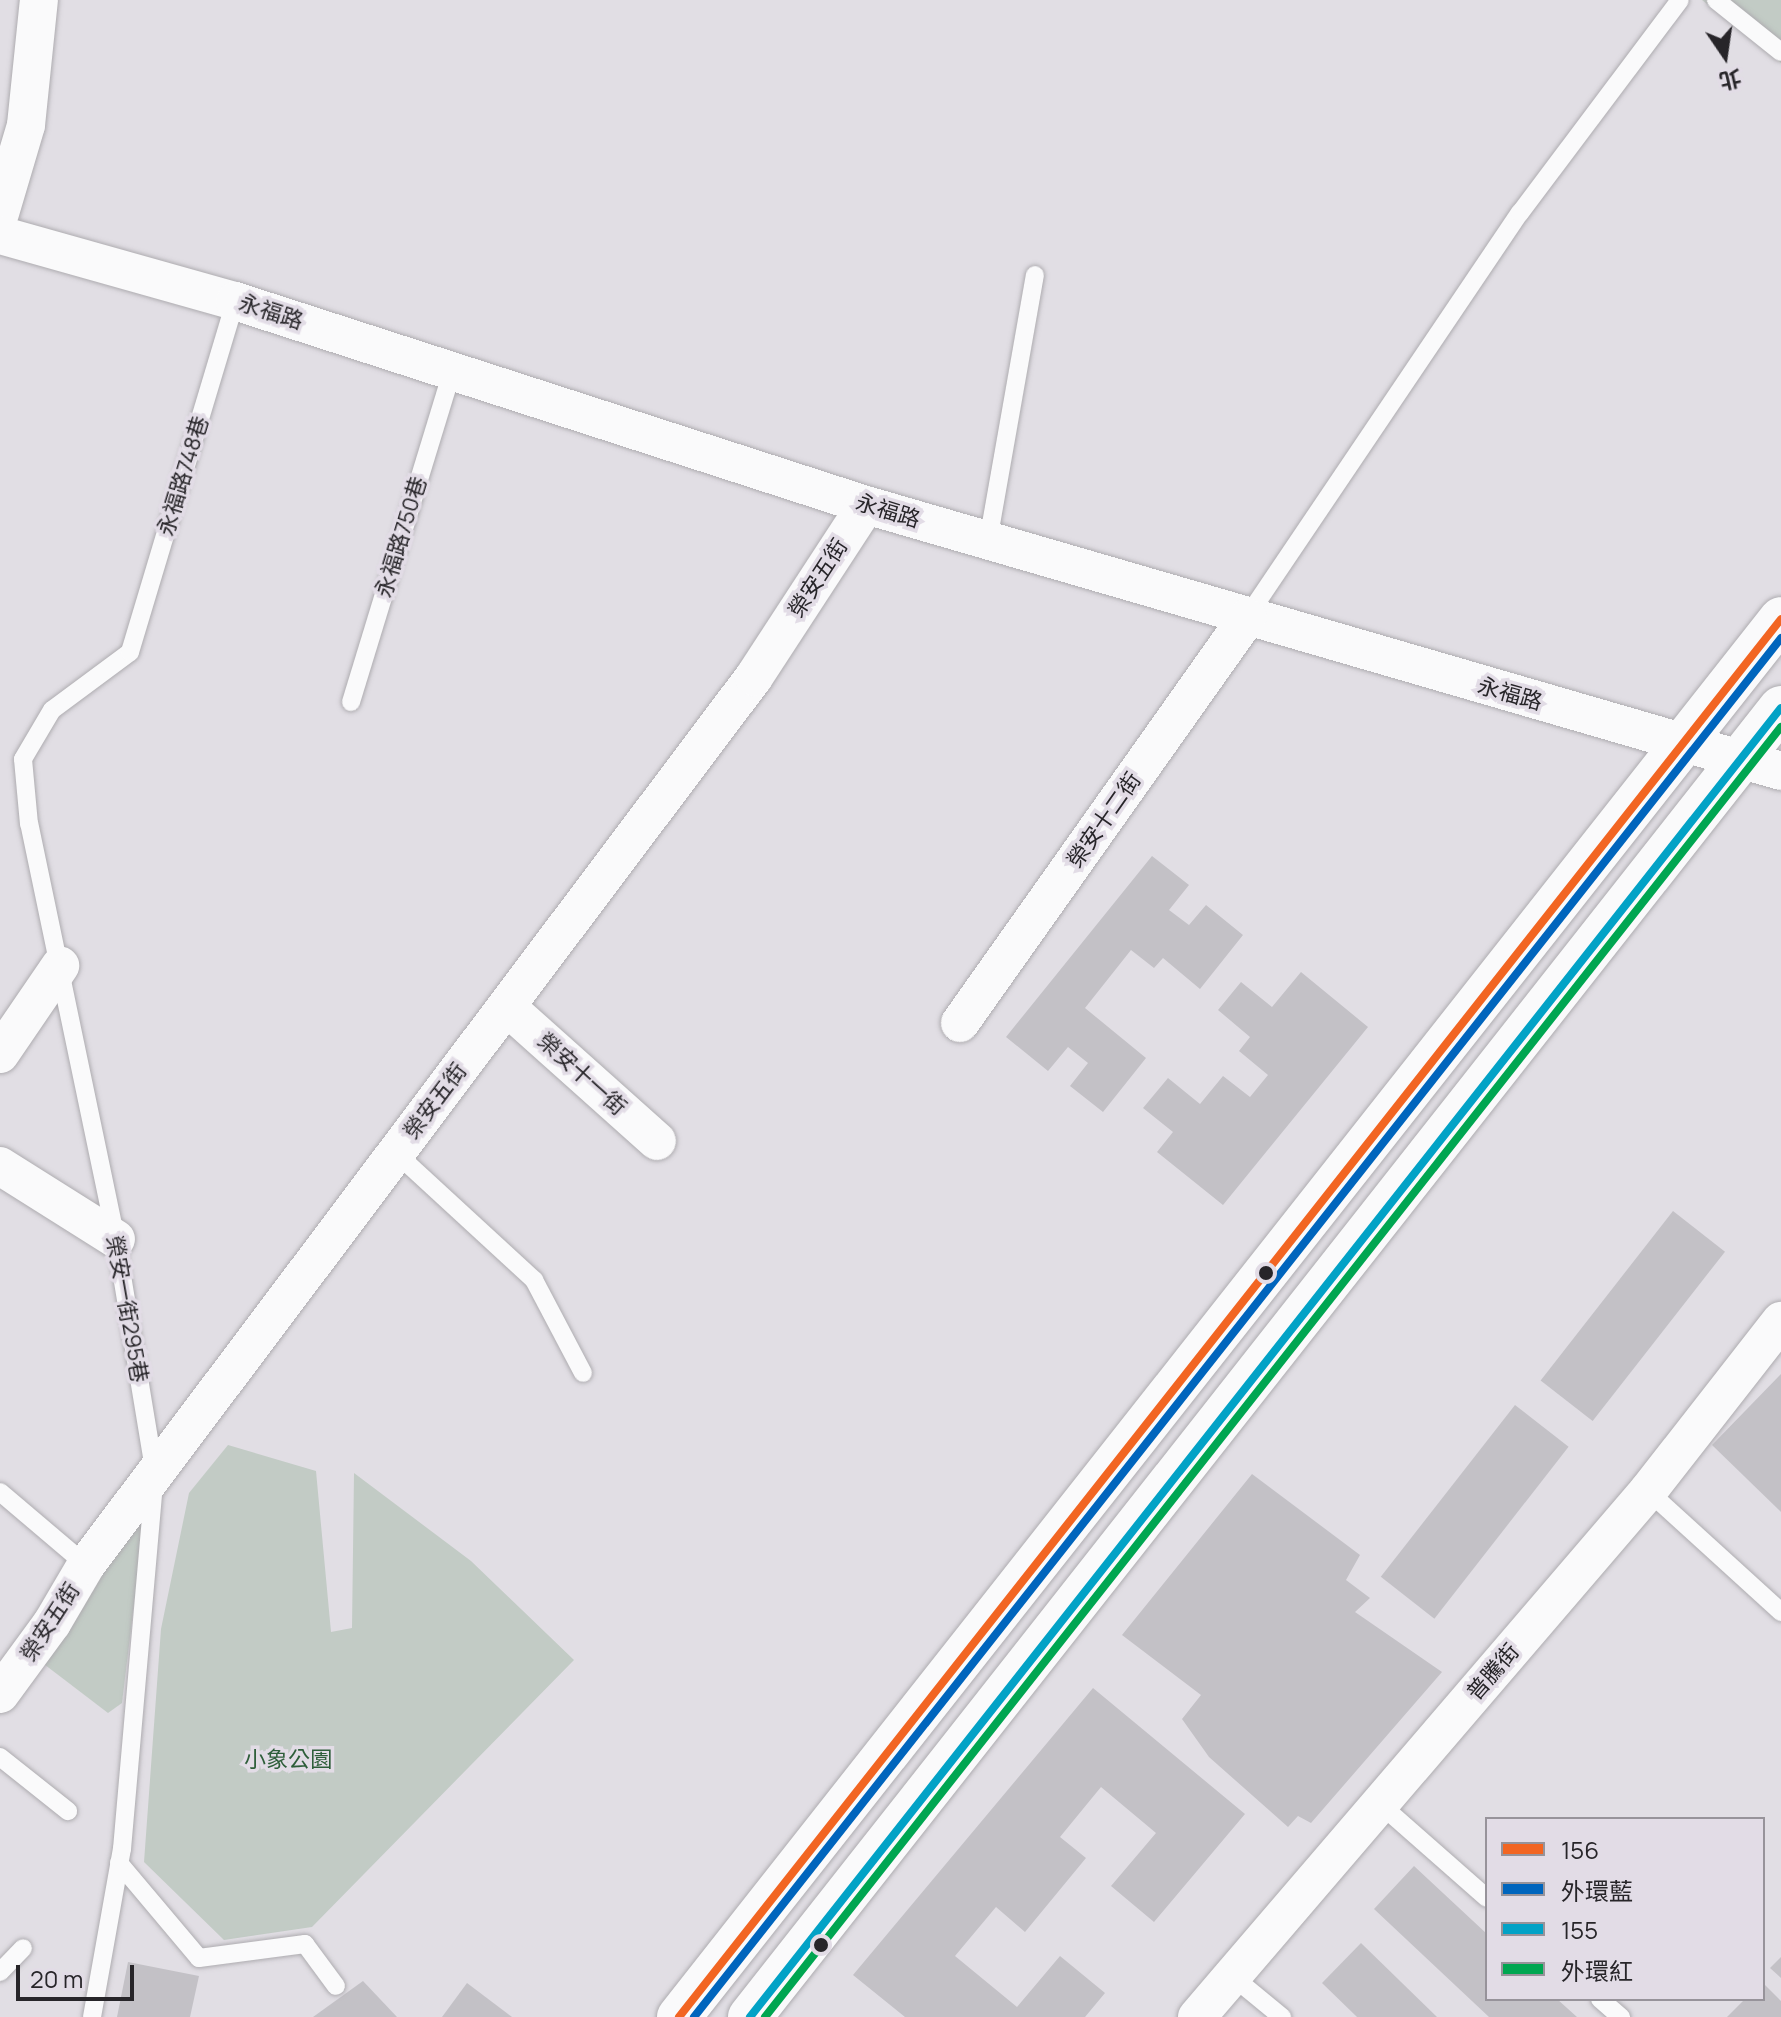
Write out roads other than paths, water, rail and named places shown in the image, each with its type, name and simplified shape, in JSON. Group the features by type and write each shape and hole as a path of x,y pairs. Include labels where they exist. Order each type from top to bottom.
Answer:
{"street":[{"path":"0,213 26,125 39,0"},
{"name":"永福路","path":"0,235 235,301 866,505 1680,744 1761,765"},
{"name":"榮安五街","path":"0,1694 52,1623 86,1565 754,677 866,505"},
{"name":"榮安十二街","path":"960,1023 1247,617"},
{"path":"679,2017 1781,619"},
{"path":"750,2017 1761,765 1781,708"},
{"path":"0,1054 60,966"},
{"name":"榮安十一街","path":"507,1007 657,1141"},
{"path":"0,1166 116,1239"},
{"name":"普騰街","path":"1197,2017 1648,1491 1781,1321"}],"lane":[{"path":"1247,617 1520,213 1680,0"},
{"path":"1716,0 1781,52"},
{"path":"988,541 1035,275"},
{"name":"永福路748巷","path":"130,652 235,301"},
{"name":"永福路750巷","path":"351,702 452,371"},
{"name":"榮安一街295巷","path":"92,2017 119,1863 155,1475 116,1239 29,824 23,759 52,710 130,652"},
{"path":"396,1153 534,1280 583,1373"},
{"path":"1648,1491 1781,1612"},
{"path":"0,1492 86,1565"},
{"path":"0,1757 68,1811"},
{"path":"1380,1804 1485,1896"},
{"path":"119,1863 199,1958 305,1944 336,1986"},
{"path":"0,1972 23,1948"},
{"path":"1232,1976 1282,2017"},
{"path":"1602,2001 1621,2017"}],"park label":[{"name":"小象公園","path":"288,1760"}]}
